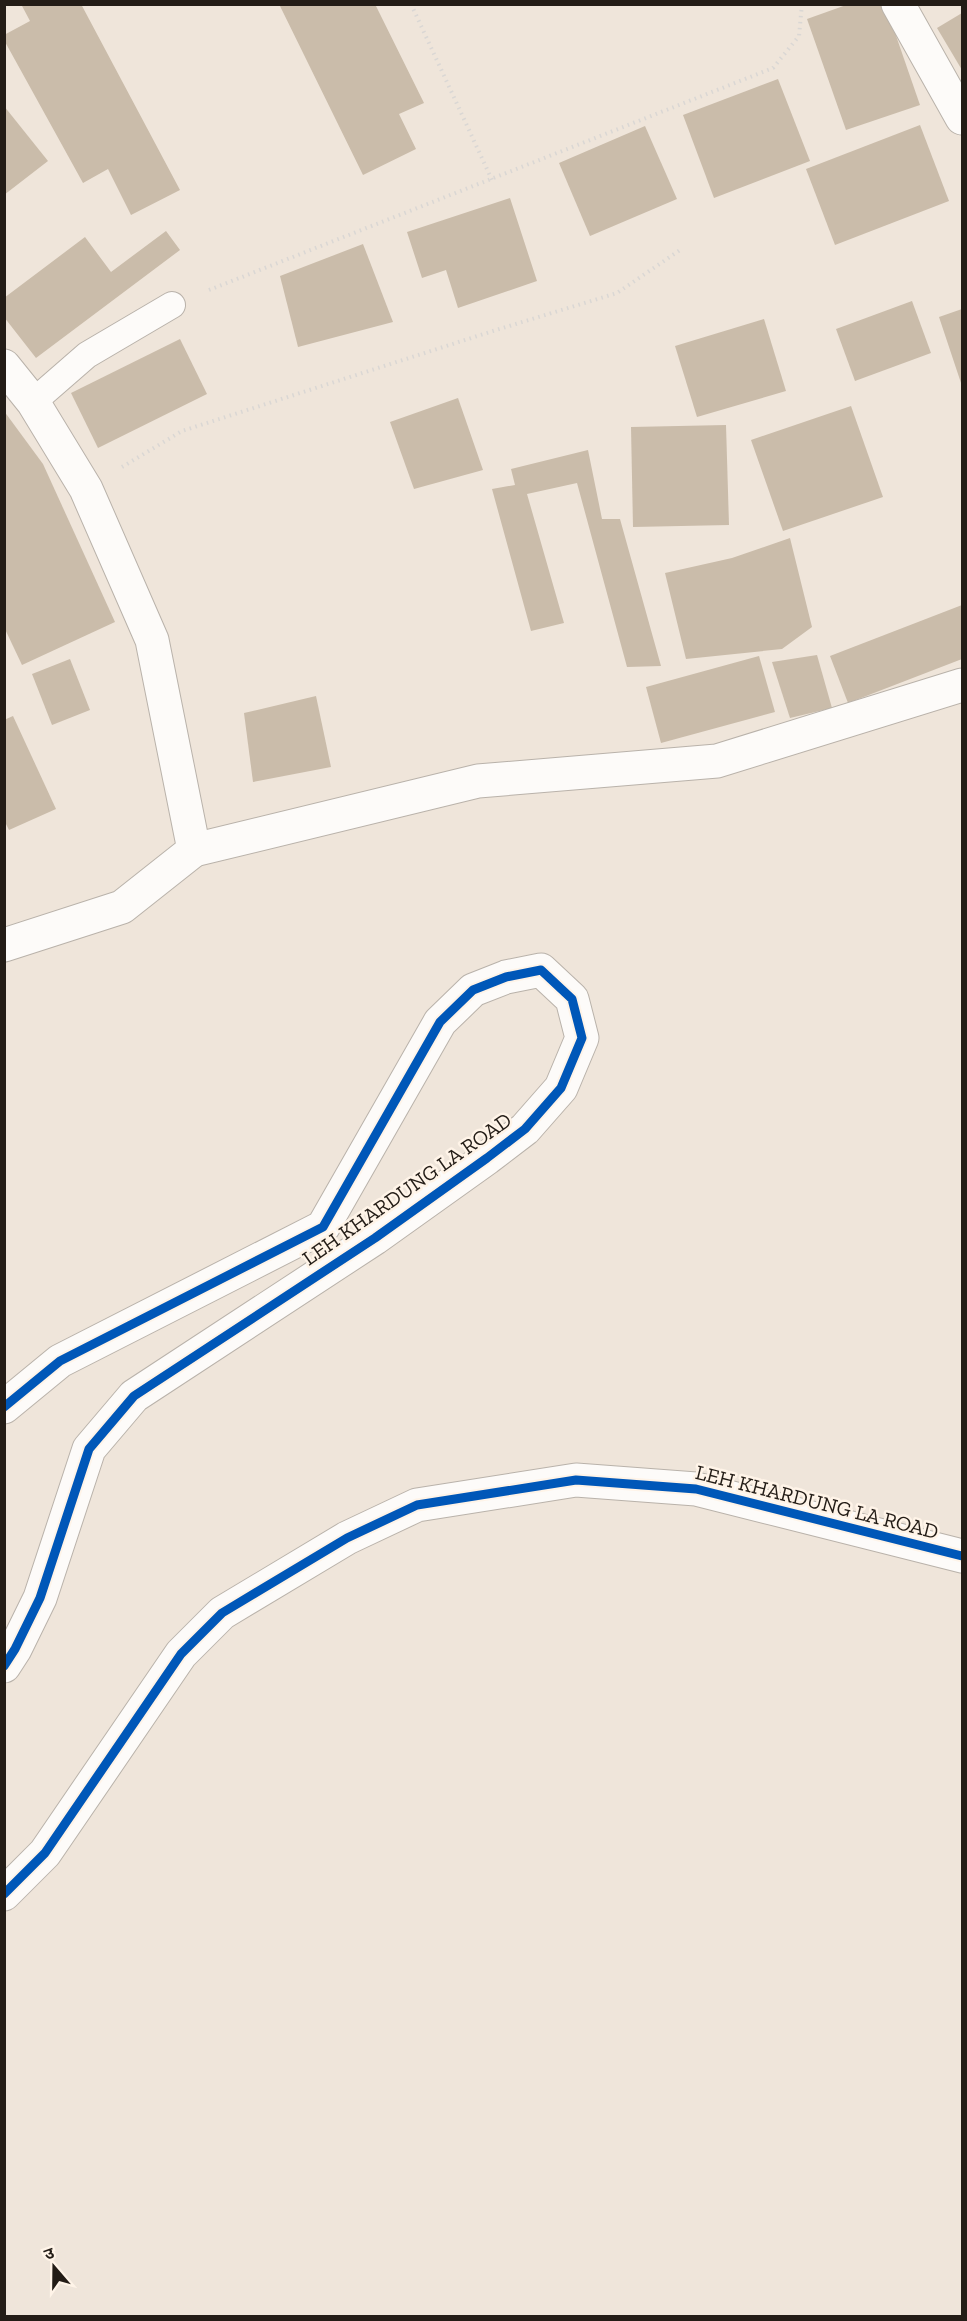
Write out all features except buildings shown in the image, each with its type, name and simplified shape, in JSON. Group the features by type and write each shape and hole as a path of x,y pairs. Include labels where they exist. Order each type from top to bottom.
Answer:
{"main road":[{"path":"898,4 963,118"},
{"path":"4,366 33,402 86,489 152,640 194,850"},
{"path":"4,945 122,907 194,850 478,781 717,761 963,686"},
{"name":"LEH KHARDUNG LA ROAD","path":"4,1407 60,1361 323,1227 440,1022 473,990 506,976 541,970 572,999 582,1038 561,1088 525,1129 375,1238 134,1396 89,1449 40,1598 4,1666"},
{"name":"LEH KHARDUNG LA ROAD","path":"4,1894 45,1854 181,1654 222,1613 347,1538 417,1505 576,1480 696,1489 963,1556"}],"lane":[{"path":"33,402 87,355 172,305"}],"path":[{"path":"411,4 492,180"},
{"path":"172,305 773,68 799,36 802,4"},
{"path":"86,489 182,431 617,293 680,250"}],"cycle path":[{"path":"4,1407 60,1361 323,1227 440,1022 473,990 506,977 541,970 572,999 582,1038 561,1088 525,1129 375,1238 134,1396 89,1449 40,1598 4,1666"},
{"path":"4,1894 45,1853 181,1654 222,1613 347,1538 417,1505 576,1480 696,1489 962,1556"}]}
